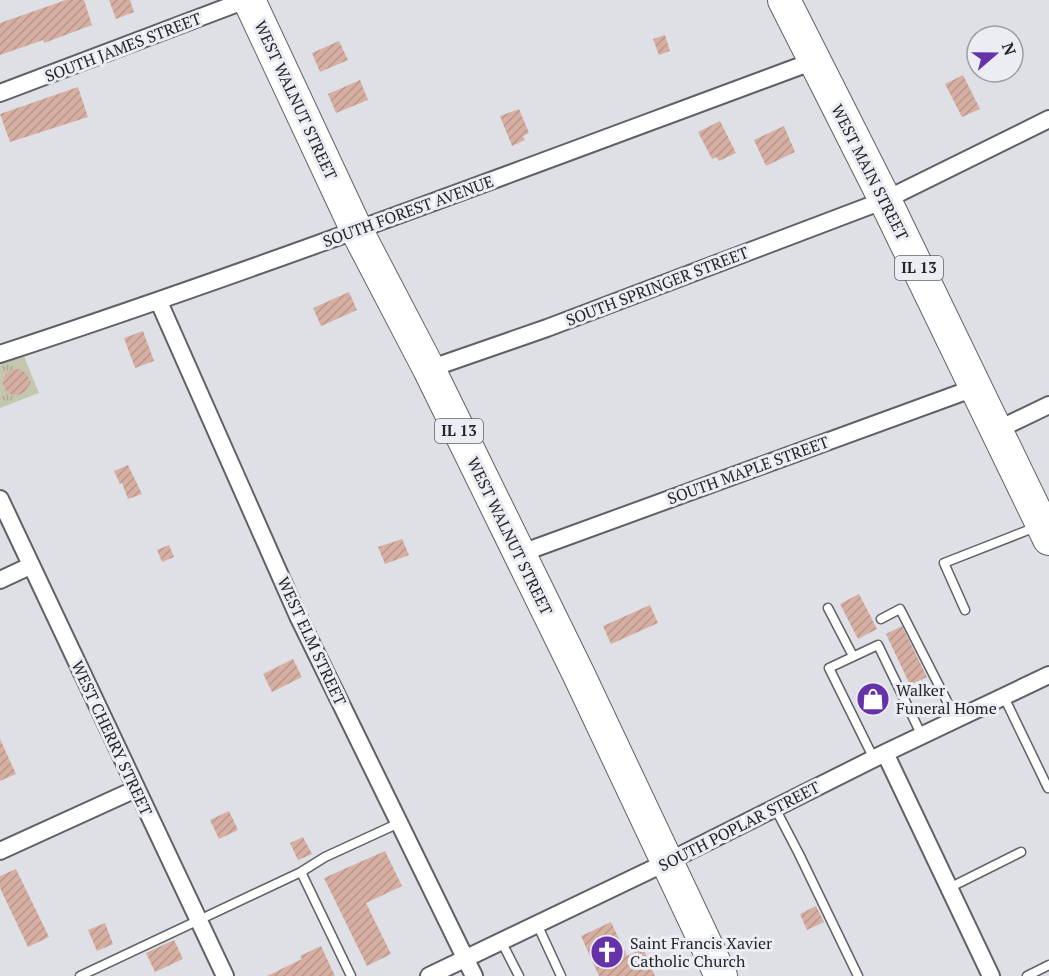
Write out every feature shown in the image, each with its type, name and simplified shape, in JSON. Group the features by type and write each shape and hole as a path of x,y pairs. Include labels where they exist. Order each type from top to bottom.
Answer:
{"highway":[{"name":"WEST WALNUT STREET","path":"247,0 357,231 429,369 578,673 721,976"},
{"name":"WEST MAIN STREET","path":"784,0 1047,529"}],"street":[{"name":"SOUTH JAMES STREET","path":"0,93 247,0"},
{"name":"SOUTH FOREST AVENUE","path":"0,354 159,302 357,231 814,61"},
{"name":"SOUTH SPRINGER STREET","path":"429,369 547,328 885,200 1049,119"},
{"name":"WEST ELM STREET","path":"159,302 298,616 474,976"},
{"name":"SOUTH MAPLE STREET","path":"519,554 977,387"},
{"path":"997,430 1049,405"},
{"name":"WEST CHERRY STREET","path":"0,500 225,976"},
{"path":"0,580 30,566"},
{"name":"SOUTH POPLAR STREET","path":"429,976 1049,675"},
{"path":"879,756 991,976"},
{"path":"0,851 136,789"}],"lane":[{"path":"965,610 944,563 1019,535 1047,529"},
{"path":"828,608 853,656"},
{"path":"881,619 900,609 956,719"},
{"path":"879,756 829,668 853,656 878,645 922,736"},
{"path":"1004,697 1048,789"},
{"path":"775,808 858,976"},
{"path":"80,976 301,872 325,857 399,823"},
{"path":"948,888 1021,852"},
{"path":"301,872 351,976"},
{"path":"537,924 561,976"},
{"path":"501,941 519,976"},
{"path":"1027,976 1049,965"}],"green space":[{"path":"23,354 39,393 0,408 0,362","holes":["16,369 25,373 28,383 23,392 15,394 5,388 3,380 9,371"]}],"building":[{"path":"66,0 84,0 92,25 44,43 43,40 0,55 0,23"},
{"path":"109,0 130,0 134,12 116,19"},
{"path":"665,35 670,51 659,55 653,39"},
{"path":"339,41 348,60 320,72 312,53"},
{"path":"963,75 965,84 968,84 980,109 962,117 945,84"},
{"path":"360,80 368,100 336,113 328,94"},
{"path":"78,87 88,117 10,142 0,114"},
{"path":"519,109 529,133 523,136 525,140 512,146 500,116"},
{"path":"720,121 736,153 719,161 716,157 712,159 698,132"},
{"path":"784,126 795,152 766,166 754,140"},
{"path":"349,292 357,310 321,326 313,308"},
{"path":"143,331 154,361 135,368 124,338"},
{"path":"16,369 25,373 29,382 25,391 16,395 7,391 3,382 7,373"},
{"path":"128,465 142,494 128,499 114,471"},
{"path":"402,539 409,555 385,564 378,547"},
{"path":"169,545 174,557 162,562 157,550"},
{"path":"859,594 877,629 858,639 840,604"},
{"path":"650,605 658,623 611,644 603,626"},
{"path":"902,626 927,677 910,685 886,634"},
{"path":"293,659 302,677 272,692 263,674"},
{"path":"0,739 16,774 0,781"},
{"path":"229,811 238,830 219,839 210,820"},
{"path":"303,837 312,854 298,860 290,843"},
{"path":"385,851 402,886 366,903 391,954 367,966 324,878"},
{"path":"16,869 49,937 28,947 0,888 0,876"},
{"path":"816,906 824,922 807,930 800,914"},
{"name":"Saint Francis Xavier Catholic Church","path":"611,922 627,956 643,948 655,976 599,976 581,936"},
{"path":"105,923 113,944 97,951 88,930"},
{"path":"174,940 183,959 155,972 146,953"},
{"path":"321,946 335,976 267,976 302,959 300,956"}],"place":[{"name":"Walker Funeral Home","path":"873,699"},
{"name":"Saint Francis Xavier Catholic Church","path":"607,952"}]}
